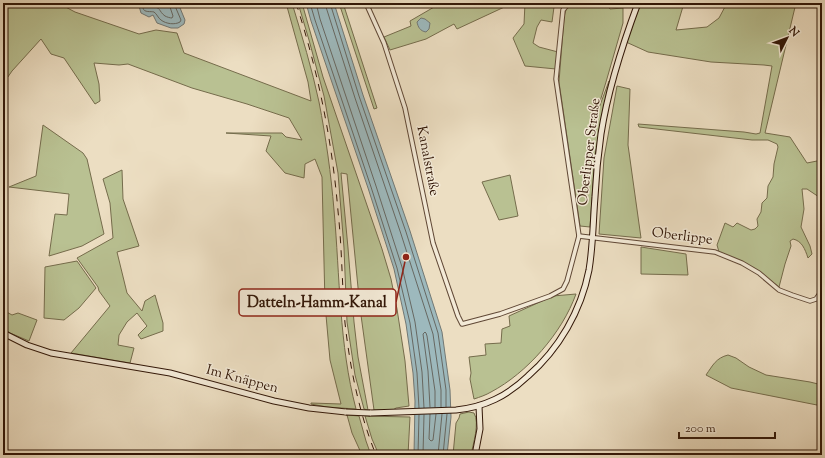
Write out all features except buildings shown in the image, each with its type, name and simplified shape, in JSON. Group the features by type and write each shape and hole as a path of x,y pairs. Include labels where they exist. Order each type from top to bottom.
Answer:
{"street":[{"name":"Kanalstraße","path":"366,3 384,43 405,108 433,243 462,324"},
{"name":"Oberlipper Straße","path":"462,324 500,314 550,296 563,289 567,281 579,236 556,79 562,15 563,10 569,3"},
{"name":"Oberlipper Straße","path":"479,406 501,397 523,381 540,365 558,343 573,316 584,288 590,259 598,161 606,106 621,50 638,3"},
{"path":"579,236 592,238"},
{"name":"Oberlippe","path":"592,238 715,252 742,263 759,273 779,290 792,296 810,301 816,299 822,288"},
{"name":"Im Knäppen","path":"3,333 27,345 51,353 170,373 274,401 309,408 370,413 456,410 479,406"},
{"path":"475,455 480,429 479,406"}],"green space":[{"path":"4,3 58,3 75,12 139,34 156,30 177,33 184,53 311,101 308,82 286,3 292,3 313,77 326,142 334,210 343,335 350,385 356,409 327,407 311,404 341,404 330,360 325,304 322,177 315,159 305,164 304,178 285,173 266,151 271,136 226,133 282,133 286,137 302,140 289,118 192,88 128,64 119,65 94,63 99,84 100,101 95,104 64,58 51,54 41,39 12,71 3,84"},
{"path":"298,3 302,3 323,77 391,279 405,361 409,406 396,408 393,410 374,410 360,308 347,174 341,173 354,322 358,357 368,410 364,409 355,375 347,322 344,248 338,173 324,96"},
{"path":"339,3 343,3 377,108 374,109"},
{"path":"441,3 513,3 457,29 454,24 426,39 390,50 384,37 411,26 410,21"},
{"path":"525,3 545,3 554,7 552,22 541,20 537,27 533,43 539,47 558,52 556,69 525,66 513,38 524,24"},
{"path":"573,3 606,3 610,9 623,8 623,23 593,124 609,81 595,155 590,227 580,226 559,82 564,15 568,7"},
{"path":"641,3 684,3 676,30 707,27 719,18 727,3 796,3 765,133 790,137 807,163 822,160 822,199 807,189 802,189 804,209 801,227 812,254 808,258 799,242 793,239 790,241 791,246 779,287 754,268 719,252 717,245 725,223 733,227 737,223 751,230 758,226 757,219 761,212 762,203 767,198 768,186 773,177 778,147 777,144 768,140 752,140 639,127 638,124 756,134 760,133 772,66 711,62 648,52 626,42"},
{"path":"617,86 630,89 628,145 641,238 599,234 604,158"},
{"path":"43,125 83,153 87,159 104,234 82,246 49,256 55,214 67,215 69,194 9,187 36,176"},
{"path":"122,170 123,199 139,246 117,252 127,293 142,311 145,301 155,295 163,323 163,331 141,339 138,335 147,326 137,313 127,322 119,335 118,345 134,348 130,363 71,353 110,306 77,258 113,238 110,203 103,179"},
{"path":"510,175 518,216 499,220 482,182"},
{"path":"641,247 686,254 688,275 641,274"},
{"path":"77,261 96,288 79,308 64,320 44,318 45,267"},
{"path":"576,294 562,323 542,350 530,363 504,384 487,394 474,399 470,379 471,373 469,357 486,355 485,344 501,343 502,329 510,326 509,316 553,296"},
{"path":"3,310 12,315 18,313 37,320 29,341 10,333 3,328"},
{"path":"728,355 766,375 822,385 822,406 731,388 706,375 718,360"},
{"path":"469,412 474,413 476,417 476,434 471,455 453,455 456,423 460,414"},
{"path":"347,415 359,416 371,455 362,455 352,433"},
{"path":"365,416 410,417 408,455 379,455"}],"water":[{"path":"141,3 178,3 185,20 184,24 178,28 171,28 157,23 153,15 149,17 141,13 139,6"},
{"path":"306,3 334,3 442,332 450,390 451,417 447,455 414,455 415,401 413,373 406,324 394,269"},
{"path":"421,18 430,23 429,29 426,32 421,30 418,26 417,22"}],"railway":[{"path":"296,3 311,54 328,132 338,211 345,323 350,357 360,407 376,455"}],"place":[{"name":"Datteln-Hamm-Kanal","path":"406,257"}]}
